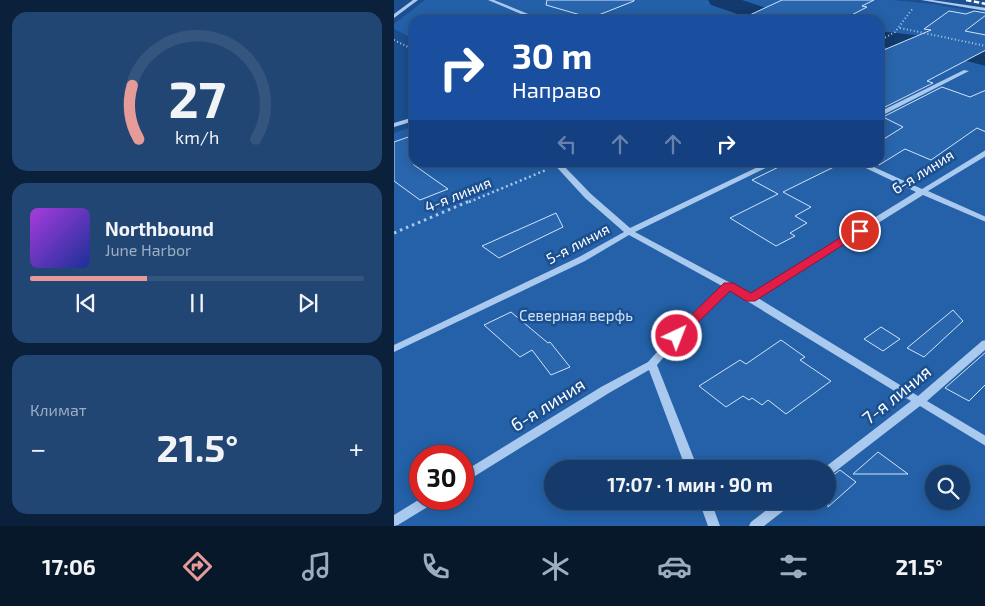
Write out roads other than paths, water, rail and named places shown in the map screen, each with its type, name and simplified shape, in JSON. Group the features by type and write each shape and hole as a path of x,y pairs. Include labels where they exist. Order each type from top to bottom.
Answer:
{"street":[{"path":"394,16 416,0"},
{"path":"490,0 528,15"},
{"path":"923,0 985,10"},
{"path":"884,112 966,71"},
{"path":"394,125 409,120"},
{"path":"559,167 629,232 751,298 985,442"},
{"name":"5-я линия","path":"394,349 582,259 629,232 765,167"},
{"path":"867,167 985,220"},
{"name":"6-я линия","path":"474,471 605,390 652,364 689,322 728,286"},
{"name":"7-я линия","path":"836,465 918,402 985,343"},
{"path":"652,364 689,460"},
{"path":"394,521 412,510"},
{"path":"708,510 714,526"},
{"path":"755,526 775,510"}],"lane":[{"name":"6-я линия","path":"751,298 985,152"}],"waterway":[{"path":"719,0 763,15"},
{"path":"884,40 941,46 986,58"}],"railway":[{"path":"966,0 986,4"}],"park label":[{"name":"Северная верфь","path":"576,316"}]}
